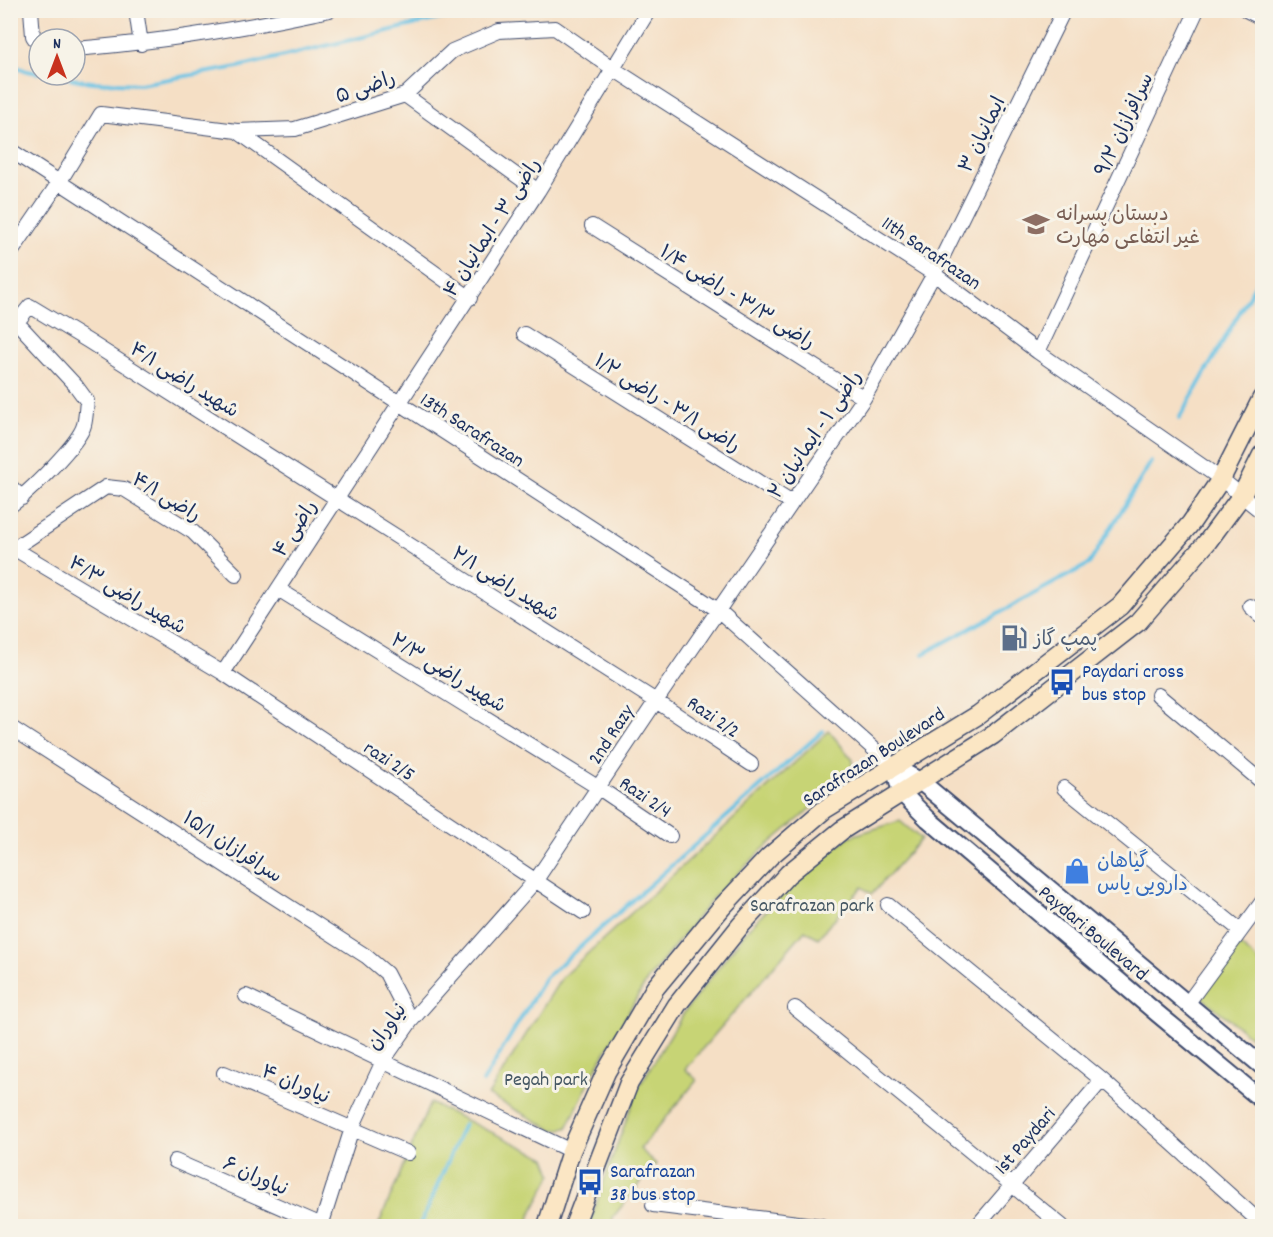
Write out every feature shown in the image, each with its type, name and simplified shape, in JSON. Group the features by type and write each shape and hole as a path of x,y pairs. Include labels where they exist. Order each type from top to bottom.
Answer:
{"main road":[{"name":"Sarafrazan Boulevard","path":"547,1227 571,1151 606,1072 655,988 722,908 769,857 825,809 978,715 1120,606 1191,524 1221,479 1263,398"},
{"path":"574,1227 629,1083 677,1005 741,925 788,874 842,830 993,735 1138,622 1208,542 1242,495 1263,455"}],"street":[{"path":"30,10 32,27"},
{"path":"136,10 141,44"},
{"path":"87,48 141,44 261,25 330,10"},
{"name":"راضی ۳ - ایمانیان ۴","path":"399,404 538,191 649,10"},
{"name":"ایمانیان ۳","path":"934,274 1064,10"},
{"name":"سرافرازان ۹/۲","path":"1038,352 1197,10"},
{"path":"1246,10 1263,18"},
{"name":"راضی ۵","path":"60,181 101,114 237,131 295,129 405,95 452,51 499,31 555,28 612,68"},
{"name":"11th Sarafrazan","path":"612,68 934,274 1038,352 1221,479 1263,512"},
{"path":"405,95 538,191"},
{"path":"237,131 470,298"},
{"name":"13th Sarafrazan","path":"10,150 718,610 894,767"},
{"path":"10,254 60,181"},
{"name":"راضی ۳/۳ - راضی ۱/۴","path":"592,226 864,398"},
{"name":"راضی ۱ - ایمانیان ۲","path":"718,610 864,398 934,274"},
{"name":"شهید راضی ۴/۱","path":"14,319 30,306 336,498"},
{"path":"10,506 22,498 75,441 84,426 87,401 14,319"},
{"name":"راضی ۳/۱ - راضی ۱/۲","path":"524,334 792,503"},
{"name":"راضی ۴","path":"223,673 399,404"},
{"path":"10,486 22,498"},
{"name":"راضی ۴/۱","path":"12,550 105,487 124,489 193,532 236,575"},
{"name":"شهید راضی ۲/۱","path":"336,498 656,700"},
{"name":"شهید راضی ۴/۳","path":"12,550 223,673"},
{"name":"شهید راضی ۲/۳","path":"278,589 599,788"},
{"path":"1250,606 1263,616"},
{"name":"2nd Razy","path":"536,880 718,610"},
{"name":"razi 2/5","path":"223,673 583,912"},
{"path":"1158,695 1263,782"},
{"name":"Razi 2/2","path":"656,700 751,764"},
{"name":"سرافرازان ۱۵/۱","path":"10,727 366,956 386,973 411,1021"},
{"path":"894,767 901,792"},
{"name":"Paydari Boulevard","path":"894,767 920,781 1263,1066"},
{"name":"Razi 2/4","path":"599,788 670,836"},
{"path":"1064,788 1240,930"},
{"name":"Paydari Boulevard","path":"901,792 928,819 1263,1100"},
{"name":"نیاوران","path":"322,1226 352,1128 383,1061 411,1021 536,880"},
{"path":"1187,1004 1263,902"},
{"path":"888,905 1102,1080 1263,1224"},
{"path":"246,996 571,1151"},
{"path":"795,1008 1062,1227"},
{"name":"نیاوران ۴","path":"224,1073 408,1153"},
{"name":"1st Paydari","path":"977,1227 1011,1184 1102,1080"},
{"name":"نیاوران ۶","path":"175,1161 322,1226"},
{"path":"653,1205 822,1227"}],"green space":[{"name":"Pegah park","path":"829,731 853,760 851,780 819,802 762,850 712,899 646,982 596,1068 567,1128 553,1130 488,1095 562,977"},
{"name":"Sarafrazan park","path":"900,821 921,839 872,894 862,887 818,938 805,930 685,1069 697,1080 640,1149 656,1164 613,1217 612,1226 589,1226 638,1088 685,1011 747,930 794,883 848,837"},
{"path":"1240,945 1262,964 1262,1046 1199,995"},
{"name":"Pegah park","path":"430,1103 546,1158 552,1174 530,1216 528,1226 378,1226"}],"waterway":[{"path":"87,81 140,84 238,67 459,14 497,10"},
{"path":"10,64 27,71"},
{"path":"1179,419 1262,273"},
{"path":"923,654 1089,564 1151,462"},
{"path":"483,1082 545,978 823,731"},
{"path":"420,1226 464,1124"}],"place":[{"name":"دبستان پسرانه غیر انتفاعی مهارت","path":"1036,224"},
{"name":"پمپ گاز","path":"1014,638"},
{"name":"Paydari cross bus stop","path":"1062,682"},
{"name":"گیاهان دارویی یاس","path":"1077,871"},
{"name":"Sarafrazan 38 bus stop","path":"590,1182"}]}
